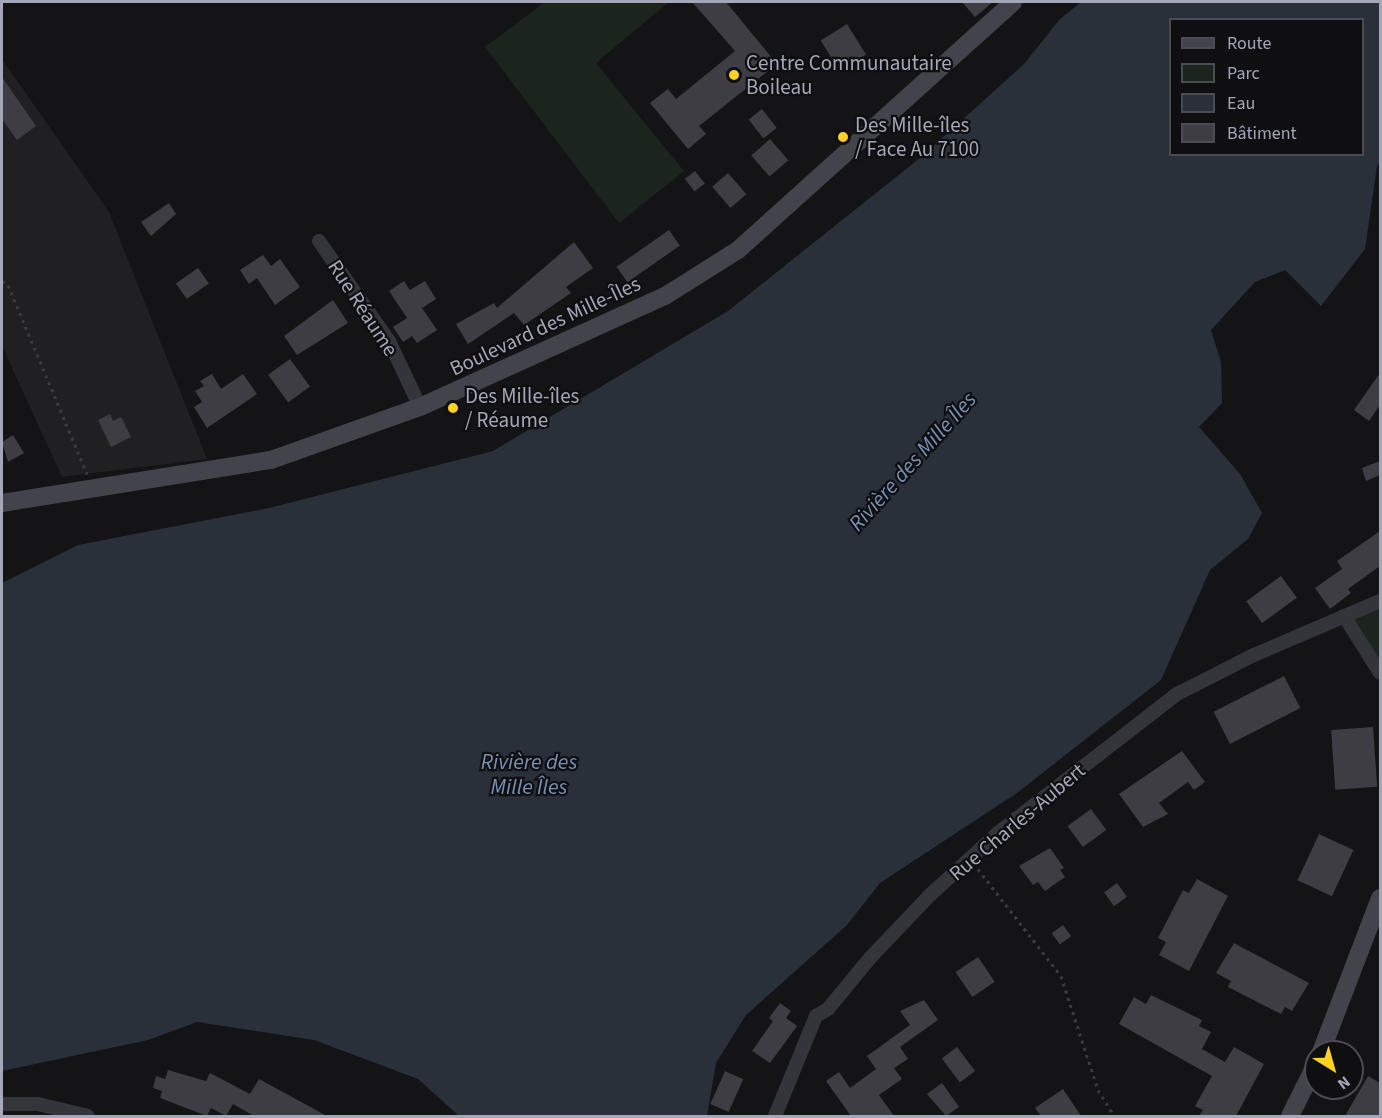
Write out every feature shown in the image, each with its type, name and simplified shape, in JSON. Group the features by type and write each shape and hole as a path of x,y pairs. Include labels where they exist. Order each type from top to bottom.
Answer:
{"street":[{"name":"Boulevard des Mille-Îles","path":"2,503 271,460 420,408 665,296 738,250 1013,2"},
{"name":"Rue Réaume","path":"319,242 389,342 420,408"},
{"name":"Rue Charles-Aubert","path":"775,1116 816,1017 828,1009 877,950 999,832 1177,694 1380,601"},
{"path":"1344,616 1380,673"},
{"path":"1326,1040 1380,898"},
{"path":"1290,1116 1304,1088"},
{"path":"2,1104 38,1104 88,1116"}],"path":[{"path":"2,281 13,296 94,489"},
{"path":"970,859 1061,976 1098,1090 1114,1116"}],"shaded area":[{"path":"2,59 109,212 207,459 62,477 2,346"}],"green space":[{"path":"545,2 669,2 596,63 684,171 619,223 485,47"},
{"path":"1380,601 1380,671 1344,616"}],"water":[{"name":"Rivière des Mille Îles","path":"1081,2 1380,2 1380,163 1377,166 1365,249 1321,306 1285,270 1255,282 1211,330 1221,362 1222,403 1199,427 1240,474 1262,513 1248,539 1210,570 1161,680 1017,793 880,883 847,925 746,1015 716,1063 707,1116 459,1116 418,1079 314,1040 197,1022 148,1040 2,1071 2,583 78,545 269,508 493,451 728,311 920,158 1024,64 1060,19"}],"building":[{"path":"692,2 726,2 777,64 699,126 706,134 688,149 650,103 668,89 676,99 735,51"},
{"path":"962,2 993,2 975,17"},
{"path":"847,24 866,55 840,71 821,40"},
{"path":"2,77 36,126 17,140 2,119"},
{"path":"762,109 777,128 763,138 749,119"},
{"path":"770,139 788,160 770,177 751,155"},
{"path":"695,171 705,184 695,192 685,179"},
{"path":"728,173 746,194 731,208 712,187"},
{"path":"169,203 176,214 151,236 141,222"},
{"path":"669,230 680,246 627,282 617,267"},
{"path":"574,242 593,268 566,287 571,293 524,325 514,313 468,344 456,324 494,303 497,308"},
{"path":"263,255 271,266 280,259 300,287 275,305 257,278 249,284 240,270"},
{"path":"198,268 209,284 187,299 176,283"},
{"path":"404,281 410,290 425,281 436,299 422,308 437,330 417,343 412,336 403,342 393,327 407,318 389,291"},
{"path":"333,300 348,323 297,355 284,336"},
{"path":"290,359 310,387 288,402 268,375"},
{"path":"1380,373 1380,405 1369,421 1354,410"},
{"path":"212,374 221,389 243,374 257,394 207,428 194,407 202,402 195,391 204,386 200,381"},
{"path":"110,414 113,421 121,417 131,437 111,447 98,420"},
{"path":"13,435 24,453 8,462 2,442"},
{"path":"1380,461 1380,475 1366,481 1362,468"},
{"path":"1380,531 1380,566 1348,589 1351,593 1330,609 1315,588 1342,569 1337,561"},
{"path":"1281,576 1297,598 1262,623 1246,601"},
{"path":"1284,676 1300,708 1230,744 1214,712"},
{"path":"1373,727 1377,787 1335,790 1331,730"},
{"path":"1182,751 1205,782 1194,790 1188,782 1159,803 1168,814 1143,827 1119,794"},
{"path":"1091,809 1106,830 1083,847 1068,826"},
{"path":"1319,834 1353,850 1332,896 1297,880"},
{"path":"1050,848 1064,868 1060,870 1065,877 1045,891 1038,882 1033,885 1019,866"},
{"path":"1197,879 1228,896 1189,971 1159,955 1166,942 1158,938 1183,890 1189,893"},
{"path":"1117,883 1127,897 1114,906 1104,892"},
{"path":"1063,925 1071,936 1060,945 1052,933"},
{"path":"1234,943 1309,983 1292,1011 1285,1007 1281,1014 1228,987 1231,981 1216,973"},
{"path":"978,957 995,982 972,997 956,972"},
{"path":"1151,995 1202,1020 1199,1026 1211,1032 1202,1049 1225,1062 1234,1047 1264,1064 1236,1116 1199,1116 1203,1110 1195,1106 1212,1076 1119,1024 1134,997 1146,1004"},
{"path":"924,1000 938,1020 900,1047 908,1059 894,1068 902,1079 879,1095 894,1116 851,1116 826,1081 839,1072 850,1088 876,1069 867,1056 910,1025 900,1011"},
{"path":"780,1003 791,1011 786,1018 797,1026 770,1063 752,1051 773,1021 769,1018"},
{"path":"957,1047 975,1071 960,1082 942,1058"},
{"path":"168,1070 206,1081 210,1073 250,1094 259,1079 327,1116 254,1116 233,1104 226,1116 211,1108 207,1116 160,1098 162,1091 153,1088 156,1076 165,1079"},
{"path":"725,1071 743,1079 729,1112 710,1104"},
{"path":"1368,1076 1380,1083 1380,1116 1345,1116 1354,1100 1364,1100 1364,1083"},
{"path":"942,1083 959,1107 946,1116 927,1094"},
{"path":"1063,1089 1081,1116 1041,1116 1035,1108"}],"place":[{"name":"Centre Communautaire Boileau","path":"734,75"},
{"name":"Des Mille-îles / Face Au 7100","path":"843,137"},
{"name":"Des Mille-îles / Réaume","path":"453,408"}]}
